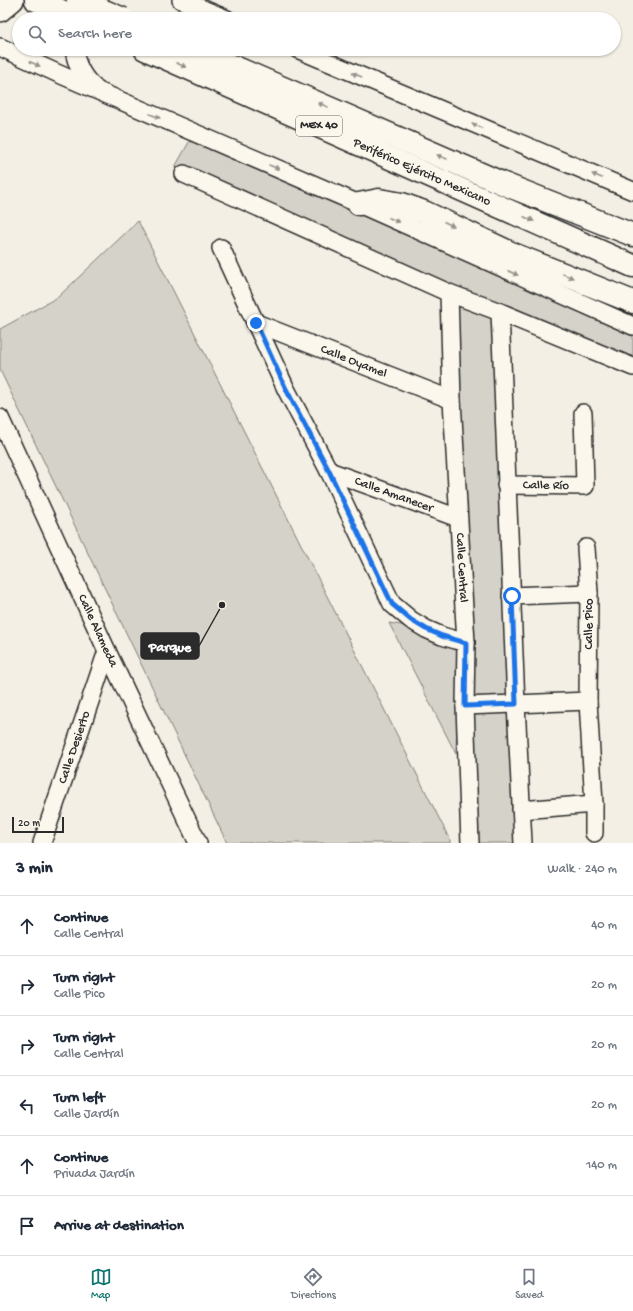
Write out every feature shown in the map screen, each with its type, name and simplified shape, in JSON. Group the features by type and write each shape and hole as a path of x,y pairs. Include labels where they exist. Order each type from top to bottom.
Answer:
{"highway":[{"path":"36,0 63,12"},
{"path":"78,0 106,12"},
{"name":"Periférico Ejército Mexicano","path":"161,56 633,266"},
{"name":"Periférico Ejército Mexicano","path":"210,56 504,184 633,235"},
{"path":"359,204 379,200 402,204 424,212 513,254 633,302"}],"main road":[{"path":"0,11 13,0"}],"street":[{"path":"81,12 88,0"},
{"path":"181,0 210,12"},
{"path":"0,47 12,52"},
{"path":"20,56 99,92 359,204 633,326"},
{"path":"76,56 83,75 99,92"},
{"path":"314,56 633,191"},
{"path":"184,174 449,293 500,312 633,367"},
{"path":"221,248 286,389 329,471 392,604 411,620 426,629 442,636 466,643"},
{"name":"Calle Central","path":"449,293 452,400 466,643 465,706 470,843"},
{"path":"500,312 506,485 523,843"},
{"name":"Calle Oyamel","path":"256,323 452,400"},
{"name":"Calle Río","path":"506,485 585,486 583,413"},
{"name":"Calle Alameda","path":"0,418 107,651 198,843"},
{"name":"Calle Amanecer","path":"329,471 458,518"},
{"name":"Calle Pico","path":"586,548 589,593 588,701 594,804 594,833"},
{"path":"512,596 589,593"},
{"name":"Calle Desierto","path":"42,843 107,651"},
{"path":"465,706 588,701"},
{"path":"521,810 594,804"}],"shaded area":[{"path":"193,135 633,331 633,361 449,292 175,167"},
{"path":"138,221 450,840 450,843 227,843 0,370 0,329 58,297"},
{"path":"450,295 499,313 512,701 467,703"},
{"path":"389,623 413,627 459,646 456,754"},
{"path":"514,706 519,843 473,843 467,709"}],"place":[{"name":"Parque","path":"222,605"}],"route":[{"path":"256,323 286,389 329,471 392,604 411,620 426,629 442,636 466,643 465,706 516,704 512,596"}]}
